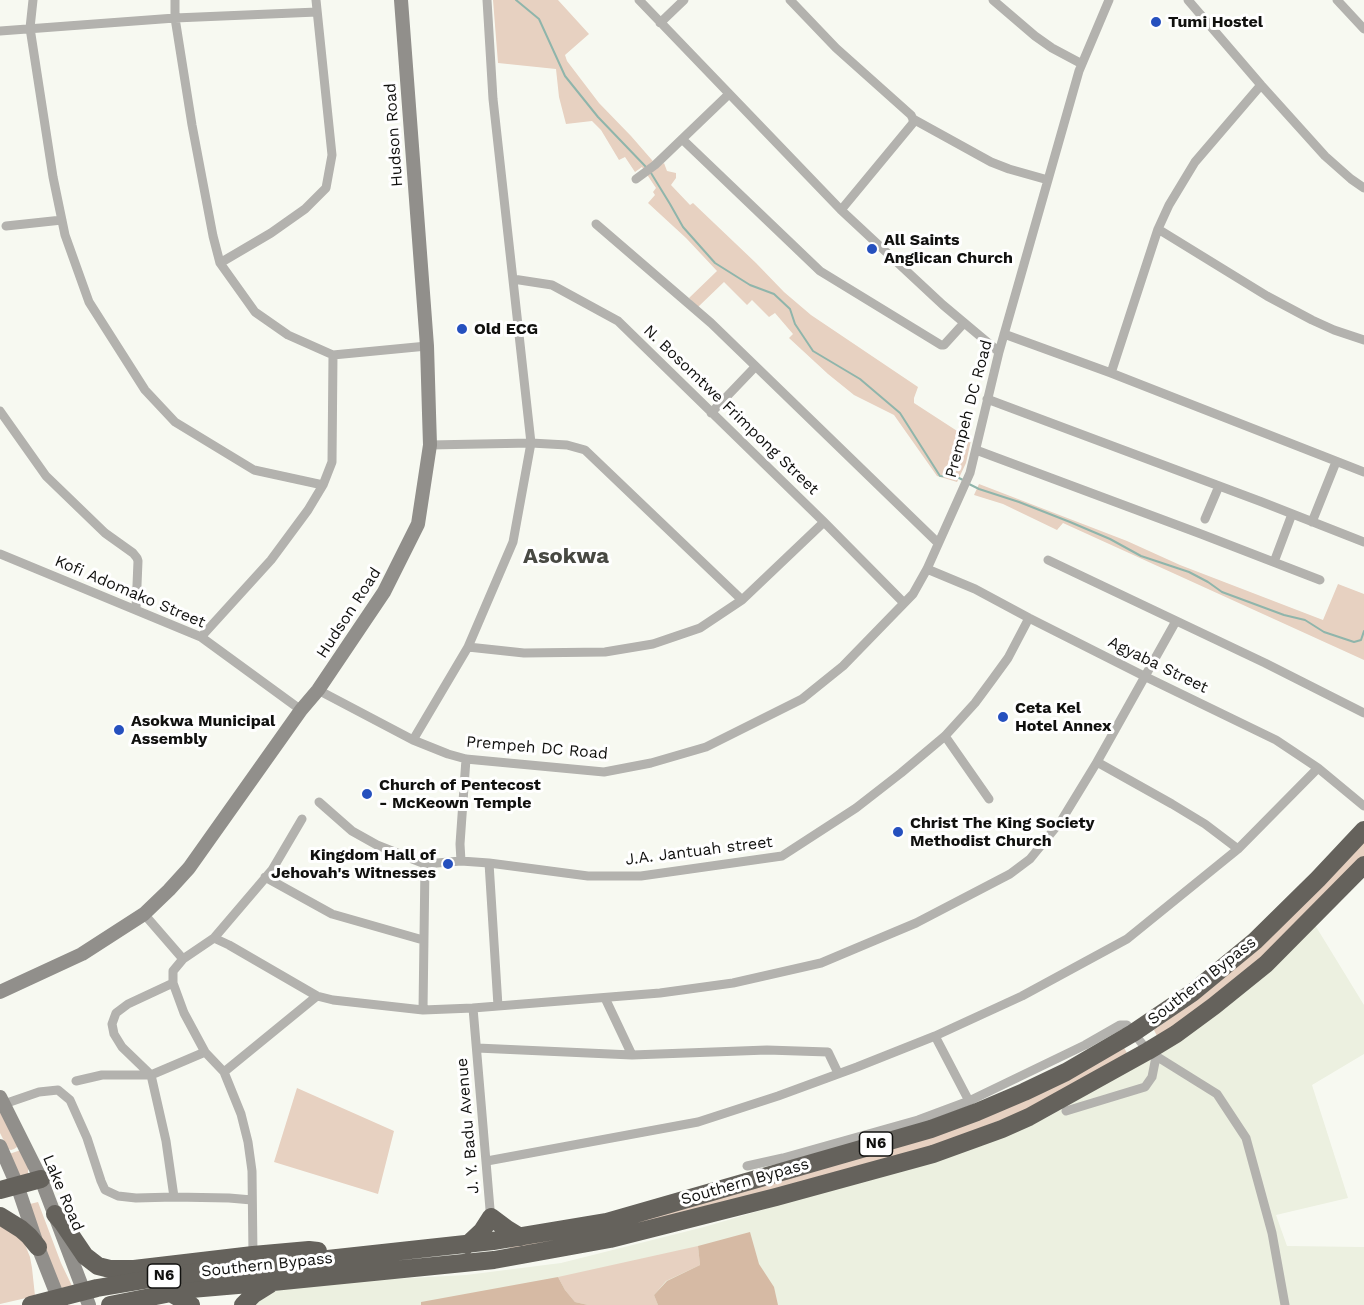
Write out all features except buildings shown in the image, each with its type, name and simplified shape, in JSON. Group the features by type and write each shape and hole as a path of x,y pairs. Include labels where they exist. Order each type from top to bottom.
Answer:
{"highway":[{"name":"Southern Bypass","path":"31,1305 97,1288 174,1275 467,1245 607,1222 931,1129 977,1112 1066,1072 1133,1033 1192,993 1255,941 1364,831"},
{"name":"Southern Bypass","path":"110,1305 190,1289 494,1260 610,1239 933,1154 1029,1117 1152,1054 1266,964 1364,865"},
{"path":"9,1188 41,1179"},
{"path":"55,1215 85,1256 98,1266 110,1269 134,1269 309,1250 343,1257"},
{"path":"0,1216 21,1229 38,1247"},
{"path":"467,1245 482,1231 491,1217 520,1237"},
{"path":"243,1305 254,1294 273,1282"},
{"path":"161,1294 191,1305"}],"street":[{"path":"33,0 30,28 53,177 64,235 89,302 145,390 175,422 254,470 323,485"},
{"path":"175,0 175,18 192,125 213,236 220,263 255,312 288,335 333,354 427,346"},
{"path":"220,263 271,233 305,209 326,188 332,155 316,0"},
{"name":"Hudson Road","path":"0,992 82,954 144,914 189,868 301,710 318,690 384,592 418,524 430,445 427,346 400,0"},
{"path":"413,740 468,647 513,542 531,443 493,99 487,0"},
{"path":"639,0 840,210 934,297 999,352"},
{"path":"660,23 684,0"},
{"path":"790,0 836,48 913,119 991,162 1009,170 1048,180"},
{"path":"993,0 1035,36 1082,64"},
{"name":"Prempeh DC Road","path":"318,690 413,740 448,754 466,759 604,772 651,763 706,747 802,699 843,666 913,594 927,569 970,473 999,352 1079,71 1109,0"},
{"path":"1188,0 1325,156 1364,188"},
{"path":"1337,0 1364,29"},
{"path":"0,32 175,18 317,12"},
{"path":"1111,373 1158,230 1169,205 1195,162 1261,85"},
{"path":"636,179 656,165 729,94"},
{"path":"840,210 913,123 913,119"},
{"path":"682,139 820,271 941,345 944,345 964,322"},
{"path":"6,226 62,220"},
{"path":"596,224 711,324 938,543"},
{"path":"1158,230 1267,296 1334,330 1364,340"},
{"name":"N. Bosomtwe Frimpong Street","path":"513,279 552,285 618,321 904,603"},
{"path":"1004,334 1111,373 1364,472"},
{"path":"201,637 270,560 308,510 323,485 332,462 333,354"},
{"path":"711,413 755,367"},
{"path":"987,399 1364,542"},
{"path":"0,411 46,476 105,533 137,558 136,609"},
{"path":"430,445 531,443 567,445 585,450 742,600"},
{"path":"976,450 1320,580"},
{"path":"1312,522 1336,462"},
{"path":"1205,519 1219,486"},
{"path":"1274,562 1292,514"},
{"path":"468,647 525,653 605,652 653,644 700,628 742,600 824,522"},
{"name":"Kofi Adomako Street","path":"0,554 201,637 301,710"},
{"path":"1048,560 1265,663 1364,713"},
{"name":"Agyaba Street","path":"927,569 975,590 1276,740 1318,768 1364,806"},
{"name":"J.A. Jantuah street","path":"425,864 460,861 588,876 641,876 782,856 855,808 945,736 975,704 992,681 1008,658 1029,618"},
{"path":"214,939 229,945 317,996 333,1000 423,1010 660,993 733,983 821,963 916,923 1010,874 1030,859 1061,821 1098,762 1176,621"},
{"path":"945,736 989,799"},
{"path":"460,861 466,759"},
{"path":"1098,762 1205,824 1238,849"},
{"path":"487,1161 698,1122 778,1096 935,1036 1022,996 1127,939 1238,849 1318,768"},
{"path":"319,802 352,831 377,845 425,864 423,1010"},
{"path":"253,1255 252,1171 241,1114 224,1072 205,1053 184,1012 172,983 173,972 183,959 214,939 272,870 302,819"},
{"path":"489,863 498,1006"},
{"path":"265,878 332,914 423,940"},
{"path":"144,914 183,959"},
{"path":"172,983 128,1004 116,1013 112,1024 114,1034 122,1047 151,1075 166,1141 174,1197"},
{"path":"224,1072 317,996"},
{"path":"605,998 632,1055"},
{"name":"J. Y. Badu Avenue","path":"473,1008 494,1260"},
{"path":"747,1166 918,1120 969,1101 1085,1045 1120,1025 1128,1025 1152,1054 1217,1094 1246,1138 1272,1233 1285,1305"},
{"path":"935,1036 969,1101"},
{"path":"477,1048 632,1055 767,1050 828,1052 838,1073"},
{"path":"76,1081 102,1075 151,1075 205,1053"},
{"path":"1066,1111 1145,1088 1152,1077 1152,1054"},
{"path":"2,1101 58,1090 70,1100 87,1138 105,1190 118,1196 252,1200"},
{"name":"Lake Road","path":"2,1101 41,1179 89,1305"},
{"path":"0,1146 9,1188 38,1247 61,1305"}],"shaded area":[{"path":"493,0 558,0 589,34 565,55 567,61 599,103 658,167 664,163 667,171 676,173 676,178 671,185 811,315 918,387 914,403 971,440 966,463 957,482 937,476 894,415 854,395 828,374 789,338 793,334 775,313 769,317 752,300 747,305 724,282 698,307 689,298 717,271 648,203 655,195 653,192 656,188 642,167 635,172 625,157 619,160 601,130 592,121 566,124 559,97 556,69 498,63"},
{"path":"979,484 1323,620 1338,584 1364,594 1364,660 1063,523 1057,530 1003,504 974,495"},
{"path":"1364,835 1364,856 1269,953 1158,1038 1154,1030 1207,992"},
{"path":"1315,925 1364,1005 1364,1054 1312,1085 1348,1198 1276,1215 1287,1246 1364,1247 1364,1305 255,1305 281,1285 466,1275 561,1263 704,1227 933,1160 1046,1118 1161,1052"},
{"path":"1122,1044 1127,1053 1029,1109 936,1145 684,1215 510,1249 509,1244 858,1153"},
{"path":"297,1088 394,1131 378,1194 274,1162"},
{"path":"0,1109 17,1143 17,1147 11,1150 8,1149 0,1133"},
{"path":"21,1150 28,1167 28,1174 20,1177 9,1154"},
{"path":"38,1202 72,1286 58,1289 30,1204"},
{"path":"0,1221 24,1242 30,1257 35,1296 0,1304"},
{"path":"750,1232 759,1264 774,1287 778,1305 658,1305 654,1295 667,1281 700,1265 698,1246"},
{"path":"698,1246 700,1265 666,1281 654,1295 658,1305 588,1305 575,1302 558,1277"},
{"path":"558,1277 575,1302 588,1305 421,1305 421,1302"}],"waterway":[{"path":"516,0 539,19 565,76 598,117 647,168"},
{"path":"651,173 683,227 715,263 750,285 774,294 790,309 795,324 813,351 860,379 900,413 940,476 957,477 963,480"},
{"path":"967,483 1070,522 1110,539 1141,556 1189,572 1222,592 1284,615 1305,620 1324,632 1354,642 1361,640 1364,631"}],"place":[{"name":"Tumi Hostel","path":"1156,22"},
{"name":"All Saints Anglican Church","path":"872,249"},
{"name":"Old ECG","path":"462,329"},
{"name":"Ceta Kel Hotel Annex","path":"1003,717"},
{"name":"Asokwa Municipal Assembly","path":"119,730"},
{"name":"Church of Pentecost - McKeown Temple","path":"367,794"},
{"name":"Christ The King Society Methodist Church","path":"898,832"},
{"name":"Kingdom Hall of Jehovah's Witnesses","path":"448,864"}],"district":[{"name":"Asokwa","path":"566,557"}]}
